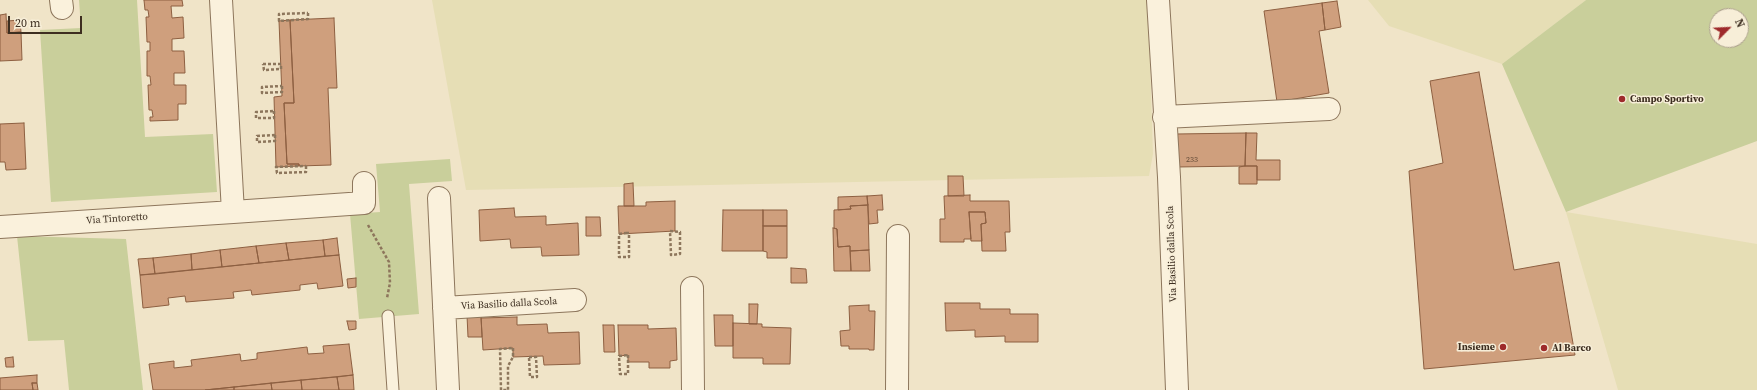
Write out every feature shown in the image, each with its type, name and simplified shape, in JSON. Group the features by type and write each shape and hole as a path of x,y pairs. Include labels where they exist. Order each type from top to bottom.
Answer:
{"street":[{"path":"221,0 233,212"},
{"name":"Via Basilio dalla Scola","path":"1158,0 1164,117 1169,177 1177,390"},
{"path":"1164,117 1329,109"},
{"path":"356,204 364,203 364,183"},
{"path":"439,198 448,390"},
{"name":"Via Tintoretto","path":"0,227 356,204"},
{"path":"897,390 898,236"},
{"path":"692,288 694,390"},
{"name":"Via Basilio dalla Scola","path":"444,308 575,300"}],"lane":[{"path":"388,316 393,390"}],"path":[{"path":"308,13 308,20 279,21 279,14 308,13"},
{"path":"263,64 281,64 281,69 264,70 263,64"},
{"path":"282,86 282,92 262,93 262,87 282,86"},
{"path":"256,112 274,112 274,118 256,118 256,112"},
{"path":"275,135 275,141 257,142 257,136 275,135"},
{"path":"306,166 306,172 277,173 276,167 306,166"},
{"path":"356,204 389,262 390,283 387,297 388,316"},
{"path":"670,231 680,232 680,254 671,255 670,231"},
{"path":"629,233 629,258 619,257 619,234 629,233"},
{"path":"513,348 513,358 508,366 508,390 501,390 500,349 513,348"},
{"path":"628,355 628,374 620,374 619,356 628,355"},
{"path":"529,357 536,357 537,377 530,377 529,357"}],"shaded area":[{"path":"432,0 1148,0 1153,154 1149,176 466,190"},
{"path":"1368,0 1586,0 1502,64 1389,26"},
{"path":"1566,212 1757,244 1757,390 1618,390"}],"green space":[{"path":"79,0 137,0 145,137 213,134 217,192 51,202 40,30 81,28"},
{"name":"Campo Sportivo","path":"1586,0 1757,0 1757,141 1566,212 1502,64"},
{"path":"450,159 452,181 409,184 419,314 359,319 350,214 380,212 376,164"},
{"path":"17,236 126,239 143,390 69,390 64,340 28,341"}],"building":[{"path":"144,0 182,0 183,6 171,6 172,18 183,17 184,38 172,39 172,51 184,51 185,73 174,73 174,85 186,85 186,104 178,104 178,120 150,121 150,117 153,117 152,110 149,110 148,85 151,85 150,76 147,76 147,51 150,51 150,42 147,42 146,17 149,17 148,10 145,10"},
{"path":"1337,1 1341,27 1325,30 1322,3"},
{"path":"1322,3 1325,30 1319,31 1329,93 1277,102 1264,11"},
{"path":"6,14 7,33 21,32 22,60 0,61 0,15"},
{"path":"334,18 337,88 328,88 331,165 299,166 299,164 287,164 284,103 294,103 290,20"},
{"path":"20,20 21,32 7,33 7,21"},
{"path":"290,20 294,103 284,103 287,164 299,164 299,166 276,167 274,97 282,96 279,21"},
{"path":"1479,72 1514,270 1559,262 1575,355 1424,369 1409,171 1443,163 1430,81"},
{"path":"24,123 26,169 6,170 5,162 0,162 0,124"},
{"path":"1246,133 1245,166 1176,167 1176,134"},
{"path":"1246,133 1257,133 1256,160 1280,160 1280,180 1257,180 1257,166 1245,166"},
{"path":"1257,166 1257,184 1239,184 1239,167"},
{"path":"948,176 963,176 964,196 948,196"},
{"path":"633,183 634,206 624,206 624,184"},
{"path":"882,195 883,210 877,210 878,223 869,224 867,196"},
{"path":"970,195 970,201 1009,201 1010,232 1005,232 1006,251 982,251 981,224 986,223 985,212 969,212 971,239 964,239 964,242 940,242 940,219 945,219 944,196"},
{"path":"867,196 868,205 850,206 851,209 838,210 838,197"},
{"path":"675,201 675,231 619,234 618,206 646,206 646,202"},
{"path":"868,205 869,250 850,251 850,246 838,247 837,229 834,228 834,210 851,209 850,206"},
{"path":"514,208 515,217 546,216 546,225 578,223 579,255 542,256 541,247 511,248 510,239 480,241 479,210"},
{"path":"723,210 763,210 763,251 722,251"},
{"path":"763,210 787,210 787,226 763,226"},
{"path":"969,212 985,212 986,223 981,224 982,241 971,241"},
{"path":"586,217 600,217 601,236 586,236"},
{"path":"763,226 787,226 787,258 767,258 767,252 763,251"},
{"path":"833,228 837,229 838,247 850,246 851,271 834,271"},
{"path":"337,238 339,255 325,256 323,240"},
{"path":"323,240 325,256 289,260 286,243"},
{"path":"286,243 289,260 259,263 256,246"},
{"path":"256,246 259,263 222,267 220,250"},
{"path":"220,250 222,267 192,270 191,254"},
{"path":"869,250 870,271 851,271 850,251"},
{"path":"191,254 192,270 155,274 153,258"},
{"path":"339,255 343,286 318,289 317,283 300,285 300,290 252,295 251,290 233,292 234,298 186,302 185,296 168,298 169,305 143,308 140,275"},
{"path":"153,258 155,274 140,275 138,259"},
{"path":"791,268 806,269 807,283 791,283"},
{"path":"356,278 356,287 348,288 347,279"},
{"path":"945,303 980,303 980,309 1010,309 1010,314 1038,314 1038,342 1005,342 1005,336 975,337 975,330 946,331"},
{"path":"749,304 758,304 757,324 749,324"},
{"path":"869,305 869,311 875,311 874,350 849,349 849,346 841,346 840,331 850,330 849,306"},
{"path":"467,315 481,315 482,337 468,337"},
{"path":"714,315 733,315 733,346 715,346"},
{"path":"517,317 517,325 547,324 548,333 579,332 580,364 544,365 543,356 513,357 513,348 483,350 481,318"},
{"path":"347,321 356,321 356,329 349,330"},
{"path":"733,323 762,324 762,327 791,328 790,364 763,364 763,358 733,358"},
{"path":"603,325 614,325 615,352 604,352"},
{"path":"618,325 648,325 648,329 676,328 677,360 670,361 670,368 649,368 649,362 628,362 628,355 619,356"},
{"path":"349,344 353,375 205,390 153,390 149,364 174,361 174,368 192,366 191,360 240,354 241,361 257,359 257,353 307,347 308,354 324,353 323,346"},
{"path":"13,357 14,367 6,367 5,358"},
{"path":"37,375 37,383 32,383 33,390 0,390 0,378"},
{"path":"353,375 354,390 339,390 337,377"},
{"path":"337,377 339,390 302,390 301,380"},
{"path":"301,380 302,390 272,390 271,383"},
{"path":"32,383 37,383 38,390 33,390"},
{"path":"271,383 272,390 234,390 234,387"},
{"path":"234,387 234,390 205,390"}],"place":[{"name":"Campo Sportivo","path":"1622,99"},
{"name":"Insieme","path":"1503,347"},
{"name":"Al Barco","path":"1544,348"}]}
